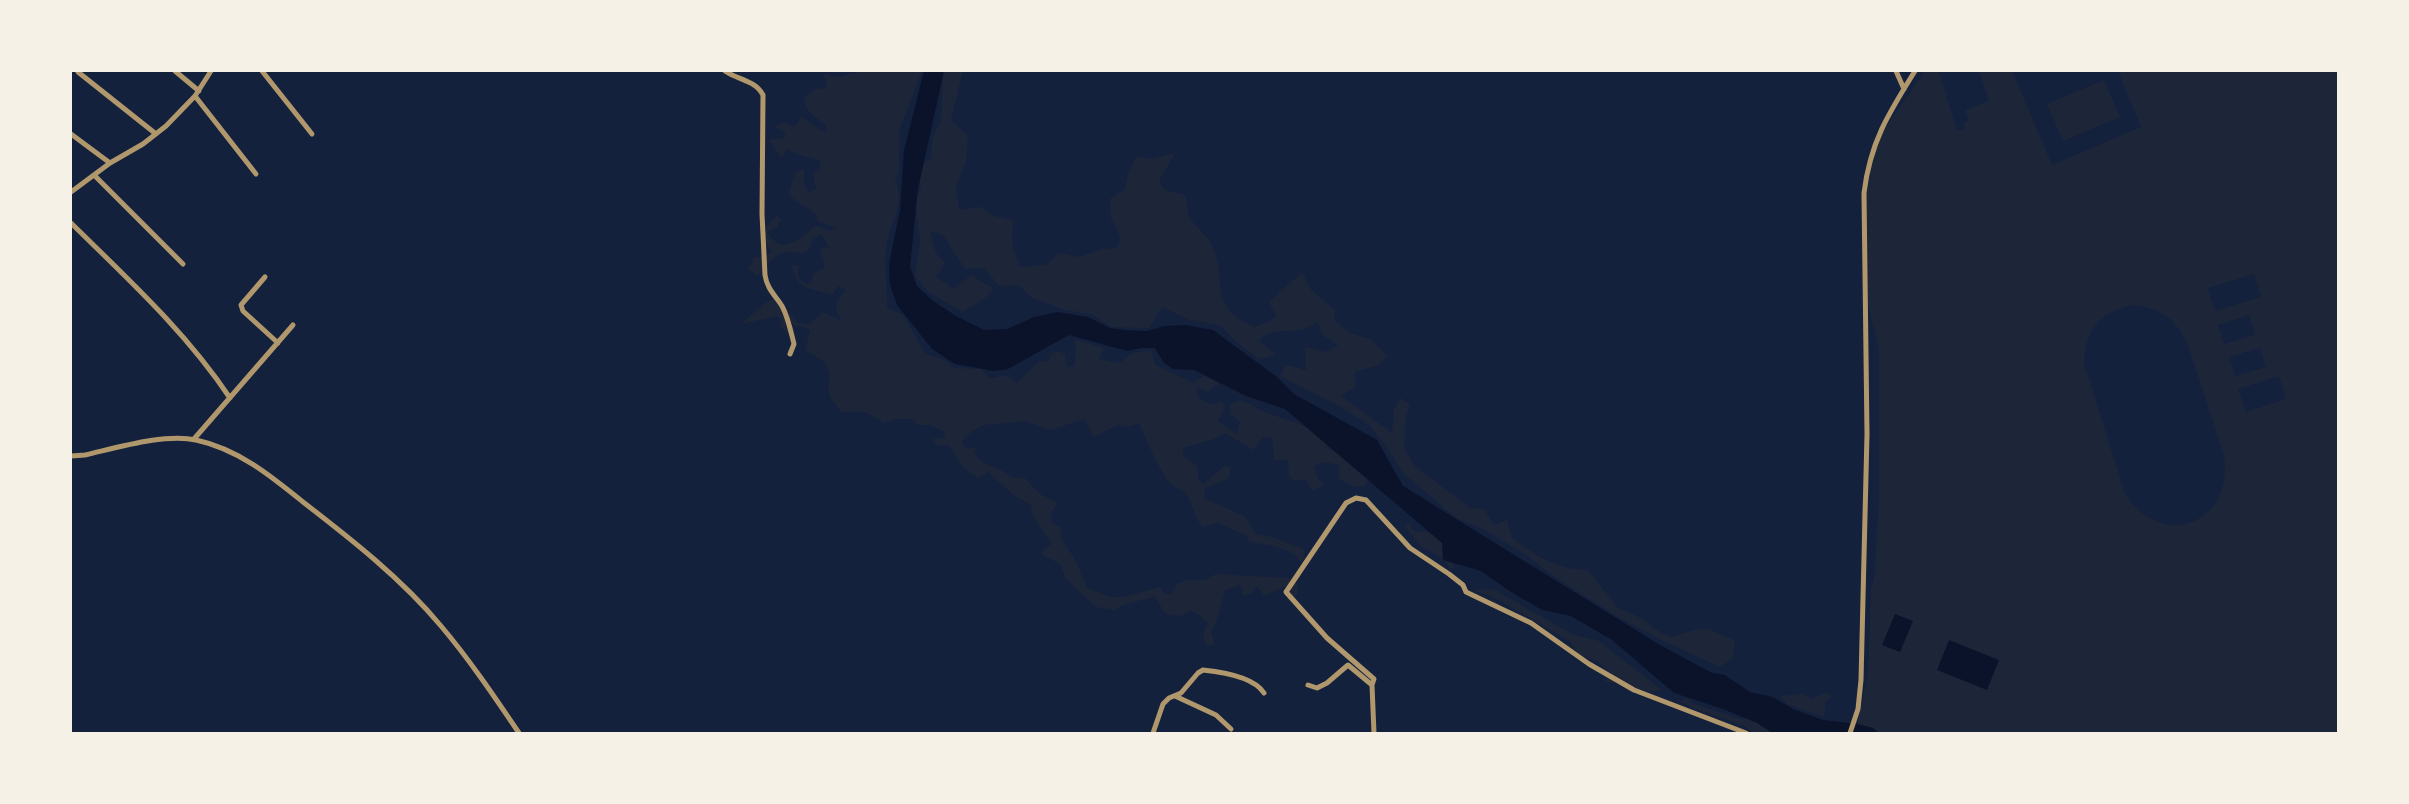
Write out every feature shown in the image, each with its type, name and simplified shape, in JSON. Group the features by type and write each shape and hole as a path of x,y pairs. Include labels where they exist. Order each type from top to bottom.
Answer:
{"street":[{"path":"175,71 199,91"},
{"path":"71,192 110,163 143,144 156,134 195,96 211,71"},
{"path":"262,71 312,134"},
{"path":"725,71 734,78 752,83 759,88 763,95 762,204 765,275 766,284 782,306 787,318 794,344 790,354"},
{"path":"1896,71 1904,89"},
{"path":"1850,733 1858,710 1862,680 1867,462 1864,193 1873,147 1879,131 1915,71"},
{"path":"78,72 156,134"},
{"path":"195,96 256,174"},
{"path":"71,134 110,163"},
{"path":"94,175 183,264"},
{"path":"71,223 122,271 183,337 230,398"},
{"path":"265,277 242,305 243,311 278,343"},
{"path":"194,439 293,325"},
{"path":"71,456 165,439 194,439 215,444 256,465 392,575 442,626 519,733"},
{"path":"1374,733 1372,685 1374,679 1327,638 1286,592 1346,503 1356,498 1366,500 1410,548 1449,574 1463,585 1466,592 1531,624 1589,664 1634,690 1746,733"},
{"path":"1308,686 1317,688 1322,686 1348,665 1372,685"},
{"path":"1153,733 1164,704 1181,693 1198,672 1203,670 1250,681 1260,686 1264,693"},
{"path":"1175,696 1216,715 1230,729"}],"shaded area":[{"path":"865,71 922,71 899,131 899,171 895,179 899,198 896,215 887,241 885,264 887,308 903,315 926,354 945,360 954,368 981,369 990,379 1005,375 1017,383 1038,362 1048,361 1051,354 1058,351 1065,354 1067,366 1074,367 1075,339 1104,348 1099,359 1120,363 1132,353 1152,350 1155,364 1192,383 1204,376 1219,383 1208,392 1196,387 1199,399 1211,404 1223,402 1224,410 1218,421 1237,434 1240,422 1230,414 1230,405 1239,400 1251,404 1259,410 1325,433 1328,449 1348,451 1368,470 1366,486 1355,487 1338,478 1339,465 1325,462 1314,466 1318,479 1325,484 1313,491 1305,479 1295,481 1289,476 1288,460 1274,460 1272,438 1263,437 1253,450 1225,433 1214,439 1183,448 1183,456 1198,466 1198,480 1204,484 1224,466 1231,467 1228,479 1205,488 1204,498 1246,517 1255,534 1272,537 1304,549 1303,564 1286,550 1250,542 1245,535 1218,523 1203,527 1197,519 1188,497 1172,485 1163,473 1139,423 1127,427 1118,425 1093,437 1085,419 1050,430 1025,421 984,425 971,432 962,441 966,449 976,448 975,454 983,463 1002,471 1012,478 1025,478 1040,494 1058,503 1051,512 1051,522 1061,527 1062,540 1076,561 1087,588 1111,597 1123,597 1160,587 1164,593 1173,594 1176,584 1188,580 1204,580 1216,574 1288,578 1298,585 1297,595 1291,601 1291,588 1287,586 1264,596 1257,586 1252,593 1243,596 1241,585 1225,590 1216,623 1211,632 1215,645 1206,645 1203,633 1208,623 1199,615 1190,610 1181,616 1165,614 1155,596 1124,605 1115,610 1096,607 1066,579 1060,564 1041,554 1045,548 1052,544 1033,517 1031,505 1012,494 988,472 978,478 964,468 948,445 938,446 932,439 944,438 945,432 930,425 918,425 912,419 898,419 884,423 866,412 841,412 830,398 828,387 830,377 826,363 805,350 810,331 806,327 794,326 783,309 782,313 790,335 780,327 782,322 778,316 741,324 765,303 777,297 798,323 809,324 823,312 841,321 836,304 846,290 839,286 832,295 806,287 797,280 792,265 798,266 798,277 804,283 811,283 814,273 825,268 820,248 829,247 821,234 813,238 810,248 802,254 793,252 780,253 757,276 748,269 754,257 762,258 771,252 764,240 767,226 777,215 781,220 777,227 767,232 774,241 783,245 794,242 804,236 815,225 829,231 836,228 817,221 816,214 791,197 789,193 795,173 804,169 804,184 808,192 816,189 813,173 820,170 820,160 799,155 786,149 782,158 769,140 785,138 785,133 775,126 784,122 794,127 802,117 825,133 826,124 811,114 804,98 815,89 827,88 824,74 837,77"},
{"path":"924,71 944,71 918,189 910,267 917,286 933,301 956,316 984,330 1007,329 1034,317 1058,312 1088,317 1110,328 1126,330 1147,331 1165,326 1186,325 1213,330 1277,377 1294,394 1377,440 1403,486 1660,645 1712,673 1725,675 1750,692 1773,697 1793,709 1823,720 1857,724 1873,728 1879,733 1772,733 1757,723 1723,709 1674,693 1612,640 1571,616 1542,610 1481,571 1443,560 1442,543 1285,409 1246,396 1194,370 1173,369 1164,363 1155,348 1127,351 1069,335 1008,369 994,371 955,364 932,349 897,305 890,285 889,264 900,210 904,150"},
{"path":"943,71 963,71 951,120 968,136 966,161 956,187 959,210 981,207 994,216 1013,220 1012,243 1020,267 1047,265 1058,253 1079,257 1103,249 1117,248 1121,238 1111,218 1110,199 1125,189 1129,170 1137,156 1151,159 1175,153 1159,181 1165,190 1185,195 1190,218 1212,245 1217,258 1221,292 1224,302 1230,311 1239,319 1255,327 1270,321 1276,316 1269,302 1302,272 1311,290 1335,310 1334,320 1350,333 1372,340 1387,357 1378,365 1355,372 1355,387 1341,396 1392,433 1394,409 1401,398 1410,405 1406,417 1404,449 1415,466 1470,508 1484,509 1494,525 1507,520 1512,538 1530,551 1557,565 1588,570 1617,607 1643,619 1654,629 1671,637 1694,630 1708,629 1735,640 1733,658 1720,667 1657,638 1613,614 1549,573 1528,556 1483,529 1456,518 1403,473 1369,425 1341,407 1280,376 1286,365 1306,370 1305,347 1327,352 1338,345 1323,335 1317,321 1305,328 1274,332 1264,336 1259,341 1276,355 1259,359 1237,343 1220,325 1190,320 1162,307 1149,328 1111,327 1093,315 1062,309 1032,298 1018,285 999,286 984,268 965,269 943,235 930,231 936,253 945,263 936,277 954,289 971,275 994,289 984,299 963,312 928,292 915,276 920,243 915,200 921,188 918,168 931,158 932,138 941,121"},
{"path":"1925,71 1939,71 1957,131 1965,129 1964,123 1969,121 1965,110 1989,101 1979,71 2012,71 2052,165 2141,127 2118,71 2338,71 2338,733 1879,733 1873,728 1857,724 1868,674 1871,588 1874,579 1879,503 1879,349 1868,305 1865,199 1873,156 1880,135","holes":["2254,274 2261,297 2215,311 2208,288","2132,305 2158,311 2177,326 2187,342 2224,456 2224,479 2218,499 2207,513 2192,522 2175,525 2157,522 2140,512 2125,494 2084,363 2085,351 2091,332 2096,324 2111,313","2249,315 2255,335 2224,344 2218,325","2260,348 2266,367 2235,376 2229,357","2279,376 2286,399 2246,412 2238,389"]},
{"path":"2104,80 2120,117 2063,141 2047,104"},
{"path":"1410,524 1413,531 1429,532 1444,538 1454,568 1451,569 1441,557 1421,547 1404,525"},
{"path":"1493,589 1574,635 1599,641 1662,690 1649,692 1621,683 1605,682 1611,673 1597,661 1578,655 1571,642 1495,598 1473,590"},
{"path":"1895,614 1913,621 1900,652 1882,645"},
{"path":"1949,640 1999,660 1987,690 1937,670"},
{"path":"1825,692 1832,697 1826,701 1824,717 1787,704 1780,696 1802,694 1813,699"},
{"path":"1687,698 1691,703 1741,719 1756,718 1775,733 1754,733 1744,726 1693,708 1675,699 1681,701"}]}
